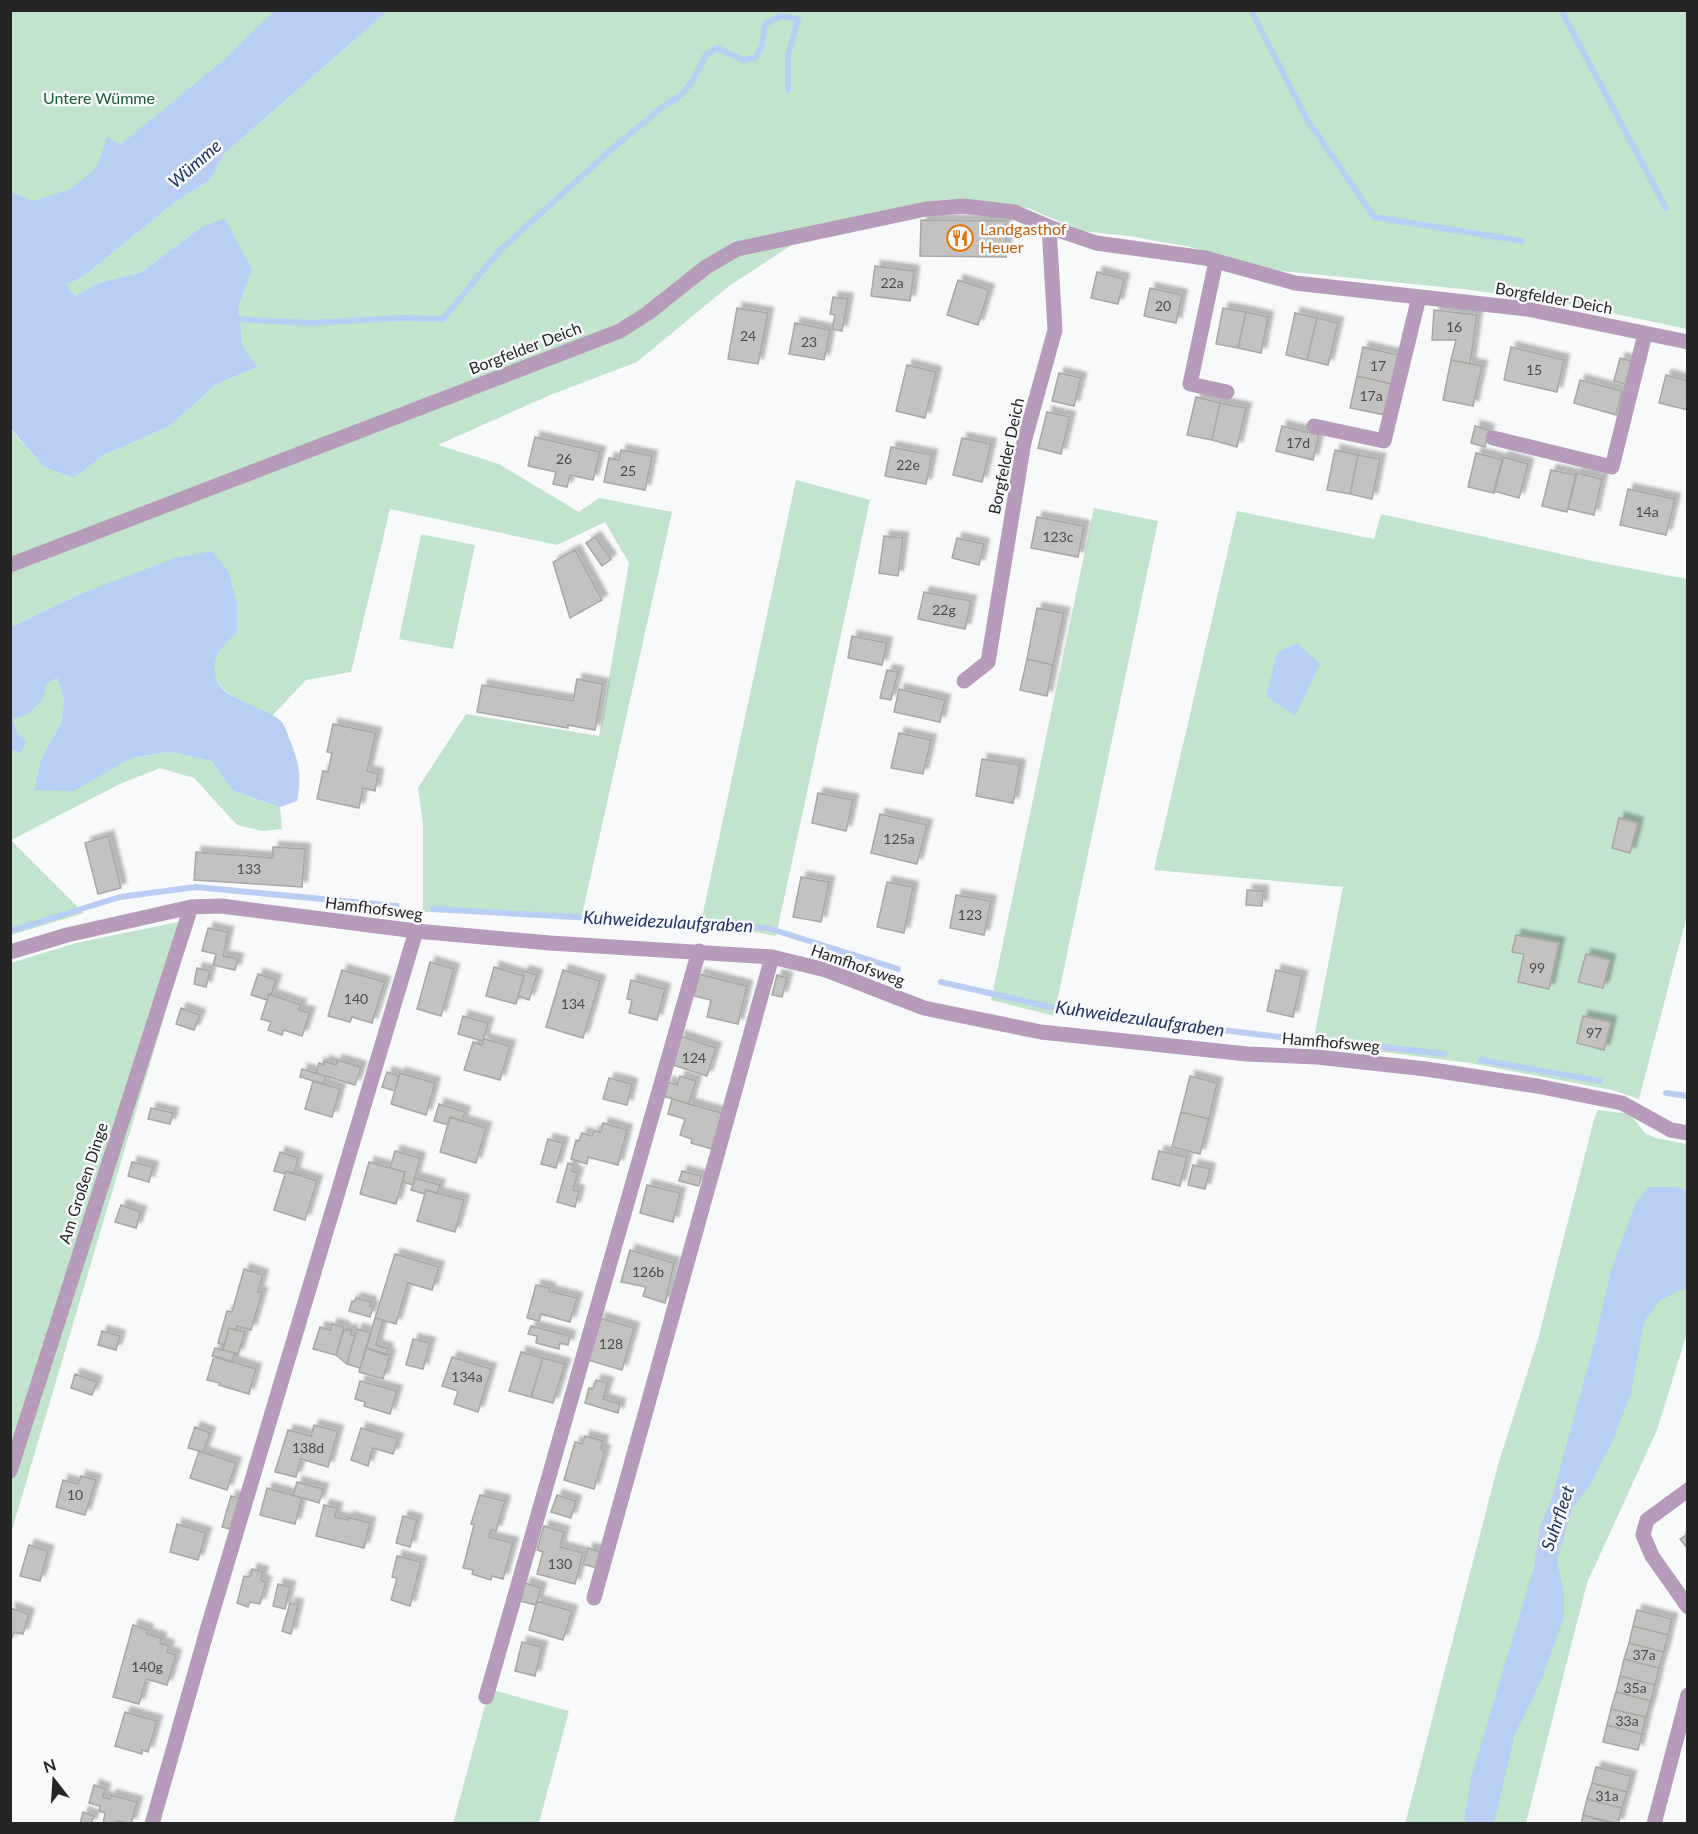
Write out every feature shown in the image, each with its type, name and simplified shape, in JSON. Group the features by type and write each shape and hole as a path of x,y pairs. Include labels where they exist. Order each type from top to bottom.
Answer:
{"street":[{"name":"Borgfelder Deich","path":"10,565 620,331 648,313 706,267 736,249 926,208 953,206 1014,212 1048,227 1096,243 1216,261 1295,283 1527,309 1688,342"},
{"name":"Borgfelder Deich","path":"964,681 988,662 1024,442 1055,330 1048,227"},
{"path":"1216,261 1190,384 1227,392"},
{"path":"1314,426 1384,441 1419,297"},
{"path":"1493,438 1612,467 1645,334"},
{"name":"Hamfhofsweg","path":"10,952 67,935 191,907 220,906 416,931 550,943 772,957 826,970 924,1008 1041,1032 1247,1054 1317,1057 1415,1067 1537,1086 1622,1103 1671,1130 1688,1133"},
{"name":"Am Großen Dinge","path":"10,1471 191,907"},
{"path":"152,1824 211,1616 416,931"},
{"path":"486,1697 699,951"},
{"path":"594,1598 772,957"},
{"path":"1688,1490 1647,1520 1643,1534 1652,1556 1688,1607"},
{"path":"1654,1824 1688,1695"}],"green space":[{"name":"Untere Wümme","path":"11,11 340,11 11,282"},
{"path":"388,11 1687,11 1687,329 1559,302 1463,289 1272,270 1190,247 1129,236 1081,231 1028,208 963,199 938,200 821,226 729,286 637,362 550,395 438,445 499,464 579,512 599,498 672,512 582,915 423,912 423,824 418,788 466,714 599,736 629,563 605,522 557,545 390,509 351,672 306,680 272,716 233,696 217,681 213,672 213,662 217,654 237,633 237,603 229,572 80,594 11,627 10,429 44,467 74,478 104,455 168,427 215,385 258,367 243,346 238,308 252,270 200,228 141,272 95,284 76,296 67,285 84,276 174,203 210,180 224,154"},
{"path":"796,480 870,500 776,936 701,922"},
{"path":"1094,508 1158,521 1054,1016 991,1000"},
{"path":"1237,511 1374,539 1381,514 1592,561 1687,579 1687,915 1639,1099 1612,1090 1470,1063 1313,1043 1343,887 1154,870"},
{"path":"421,534 475,545 453,649 399,639"},
{"path":"57,678 64,701 61,723 40,761 34,790 74,790 131,758 170,752 211,761 233,791 280,807 282,829 262,831 237,825 194,778 160,768 120,784 11,840 11,750 20,753 18,734 13,719 45,684"},
{"path":"11,840 84,913 11,935"},
{"path":"193,919 11,1533 11,963 76,943"},
{"path":"1598,1110 1630,1114 1645,1133 1655,1138 1687,1144 1687,1333 1657,1430 1587,1583 1526,1823 1405,1824 1498,1465 1538,1339"},
{"path":"493,1690 569,1711 539,1823 453,1824 484,1709"}],"water":[{"name":"Wümme","path":"274,11 388,11 224,154 210,180 174,203 84,276 67,285 76,296 95,284 141,272 200,228 225,218 252,270 238,308 243,346 258,367 215,385 168,427 104,455 74,478 44,467 11,429 11,192 33,201 71,189 97,167 107,137 121,144 225,59"},
{"path":"212,551 229,572 237,603 237,633 217,656 215,675 218,683 225,690 273,715 286,729 299,769 297,801 280,807 233,791 211,761 170,752 131,758 74,791 34,790 40,761 61,723 64,701 57,678 46,684 43,700 27,715 13,719 18,734 27,741 20,753 11,750 11,627 80,594 175,558"},
{"path":"1297,643 1320,664 1295,716 1266,696 1277,653"},
{"name":"Suhrfleet","path":"1649,1187 1678,1187 1687,1191 1687,1290 1680,1290 1659,1301 1644,1322 1631,1393 1615,1436 1590,1485 1572,1509 1557,1562 1564,1591 1564,1617 1542,1679 1515,1734 1494,1823 1464,1823 1471,1778 1534,1567 1540,1526 1551,1501 1593,1348 1611,1271 1636,1202"}],"building":[{"path":"921,220 1006,221 1006,257 920,256"},
{"path":"875,266 914,271 910,301 871,296"},
{"path":"1097,272 1124,279 1118,304 1091,298"},
{"path":"958,280 989,290 978,325 947,315"},
{"path":"1150,288 1182,295 1176,323 1144,316"},
{"path":"833,297 848,299 842,331 832,329 835,315 830,314"},
{"path":"737,308 768,313 758,364 728,359"},
{"path":"1223,308 1246,312 1238,348 1216,344"},
{"path":"1434,310 1477,315 1470,364 1451,360 1456,340 1432,340"},
{"path":"1246,312 1268,317 1261,353 1238,348"},
{"path":"1295,313 1317,318 1307,360 1286,355"},
{"path":"1317,318 1338,323 1328,365 1307,360"},
{"path":"795,323 830,330 824,360 789,354"},
{"path":"1363,347 1398,355 1392,384 1357,376"},
{"path":"1511,347 1564,360 1557,392 1504,380"},
{"path":"1620,358 1634,362 1628,385 1614,381"},
{"path":"1451,360 1482,366 1473,406 1443,400"},
{"path":"907,365 936,372 925,418 896,411"},
{"path":"1059,373 1081,378 1074,406 1052,401"},
{"path":"1666,375 1688,381 1688,410 1659,403"},
{"path":"1357,376 1392,384 1385,415 1350,408"},
{"path":"1580,380 1622,391 1616,415 1574,403"},
{"path":"1196,397 1220,403 1212,440 1187,435"},
{"path":"1220,403 1246,408 1237,447 1212,440"},
{"path":"1047,412 1070,417 1061,454 1038,448"},
{"path":"1282,426 1319,435 1313,460 1276,451"},
{"path":"1475,426 1489,430 1485,447 1471,443"},
{"path":"535,437 600,452 593,480 570,475 567,487 553,484 556,472 528,466"},
{"path":"962,438 991,444 982,482 953,475"},
{"path":"891,447 932,455 926,484 885,476"},
{"path":"621,450 652,456 645,490 604,482 609,458 619,460"},
{"path":"1335,450 1358,455 1350,494 1327,490"},
{"path":"1476,453 1503,460 1494,493 1468,487"},
{"path":"1358,455 1380,459 1372,499 1350,494"},
{"path":"1503,457 1528,464 1519,498 1494,491"},
{"path":"1551,470 1576,475 1567,512 1542,506"},
{"path":"1577,473 1602,479 1594,515 1568,509"},
{"path":"1628,489 1675,499 1666,535 1620,525"},
{"path":"1037,517 1084,526 1078,557 1031,548"},
{"path":"884,536 903,538 898,576 879,573"},
{"path":"595,537 611,559 602,566 586,543"},
{"path":"957,538 984,544 979,565 952,558"},
{"path":"575,550 602,600 570,618 553,562"},
{"path":"924,592 971,601 965,629 918,619"},
{"path":"1037,608 1064,613 1053,665 1027,659"},
{"path":"852,636 887,643 882,665 848,658"},
{"path":"1027,659 1053,665 1047,696 1020,690"},
{"path":"887,670 898,672 891,700 880,698"},
{"path":"577,679 603,684 595,730 568,725 568,728 477,712 482,685 573,701"},
{"path":"899,689 945,700 940,722 894,712"},
{"path":"333,724 376,733 367,771 378,774 375,791 363,788 359,808 317,799 323,771 328,772 332,753 327,752"},
{"path":"899,733 931,740 923,774 891,768"},
{"path":"982,759 1020,765 1013,803 976,796"},
{"path":"818,793 853,800 846,831 812,823"},
{"path":"880,814 927,825 917,864 871,853"},
{"path":"1619,818 1638,823 1630,853 1612,848"},
{"path":"108,836 121,888 98,894 85,843"},
{"path":"273,847 305,849 302,887 194,880 196,852 273,858"},
{"path":"801,877 829,882 821,922 793,917"},
{"path":"887,882 913,887 904,933 877,927"},
{"path":"1247,890 1263,891 1262,906 1246,905"},
{"path":"956,895 991,901 984,935 950,928"},
{"path":"208,928 228,932 223,956 238,959 235,970 213,965 216,954 202,951"},
{"path":"1516,935 1559,943 1549,989 1518,982 1524,954 1512,952"},
{"path":"1586,954 1610,960 1603,988 1578,982"},
{"path":"430,962 454,969 441,1016 417,1009"},
{"path":"494,967 524,976 516,1004 486,996"},
{"path":"197,968 210,971 206,987 194,984"},
{"path":"342,970 385,982 372,1023 352,1017 350,1022 328,1016"},
{"path":"563,970 600,981 583,1038 546,1027"},
{"path":"1276,970 1302,976 1293,1017 1267,1011"},
{"path":"524,971 537,975 529,1000 518,996"},
{"path":"258,974 276,980 267,1000 251,995"},
{"path":"699,974 747,986 738,1024 707,1017 711,1000 694,996"},
{"path":"777,975 787,978 782,997 772,995"},
{"path":"631,980 665,989 657,1020 629,1013 632,1000 627,999"},
{"path":"269,994 301,1005 299,1010 310,1013 302,1036 284,1030 282,1035 268,1030 271,1022 261,1019"},
{"path":"181,1008 200,1015 194,1030 176,1024"},
{"path":"463,1016 488,1023 483,1041 458,1034"},
{"path":"1583,1016 1611,1022 1604,1050 1577,1043"},
{"path":"680,1036 716,1048 707,1076 673,1065"},
{"path":"484,1039 510,1046 500,1080 464,1070 473,1042 482,1045"},
{"path":"337,1060 361,1067 355,1085 316,1073 319,1063 324,1065 324,1061 336,1065"},
{"path":"302,1069 326,1076 324,1084 300,1077"},
{"path":"387,1072 399,1076 395,1091 382,1087"},
{"path":"400,1073 435,1083 426,1115 391,1104"},
{"path":"680,1076 696,1081 689,1104 663,1096 667,1082 677,1085"},
{"path":"1190,1076 1217,1083 1209,1119 1181,1112"},
{"path":"609,1078 632,1084 627,1105 603,1099"},
{"path":"313,1081 340,1089 332,1117 305,1109"},
{"path":"672,1099 725,1114 712,1149 691,1143 692,1139 680,1135 685,1119 668,1114"},
{"path":"439,1104 465,1112 462,1121 450,1117 448,1125 434,1121"},
{"path":"151,1108 173,1113 170,1124 148,1119"},
{"path":"1181,1112 1209,1119 1200,1154 1172,1147"},
{"path":"450,1117 486,1128 476,1163 440,1152"},
{"path":"603,1123 627,1130 618,1165 588,1157 587,1164 571,1159 576,1140 579,1141 582,1133 592,1136 594,1131 601,1132"},
{"path":"548,1139 563,1143 556,1168 541,1164"},
{"path":"395,1151 420,1158 413,1185 403,1182 405,1172 390,1168"},
{"path":"1159,1151 1187,1157 1180,1186 1152,1179"},
{"path":"280,1152 298,1158 294,1174 274,1171"},
{"path":"132,1162 153,1167 149,1182 128,1176"},
{"path":"369,1162 405,1172 396,1204 360,1194"},
{"path":"568,1163 574,1165 572,1171 578,1173 573,1190 579,1191 575,1207 557,1202"},
{"path":"1193,1165 1210,1169 1205,1189 1188,1185"},
{"path":"286,1171 317,1181 305,1220 274,1210"},
{"path":"682,1171 701,1176 699,1186 679,1181"},
{"path":"415,1178 440,1185 437,1193 426,1190 425,1194 411,1190"},
{"path":"647,1185 680,1193 673,1222 640,1213"},
{"path":"426,1190 464,1200 455,1232 417,1221"},
{"path":"121,1205 141,1212 136,1228 115,1222"},
{"path":"630,1250 674,1263 665,1303 643,1296 646,1287 621,1282"},
{"path":"395,1254 439,1267 432,1290 408,1283 396,1324 375,1318"},
{"path":"244,1269 263,1275 258,1292 262,1293 251,1330 237,1326 236,1330 229,1328 224,1345 218,1343 227,1311 232,1312"},
{"path":"536,1285 577,1298 570,1322 541,1314 539,1321 527,1318"},
{"path":"356,1298 371,1302 370,1306 373,1307 370,1317 349,1311 352,1301 354,1302"},
{"path":"375,1318 383,1320 376,1345 388,1349 386,1355 366,1348"},
{"path":"600,1318 634,1328 622,1370 588,1360"},
{"path":"332,1324 344,1327 336,1355 313,1349 320,1327 330,1330"},
{"path":"531,1326 570,1336 568,1345 560,1343 559,1349 536,1343 537,1336 528,1334"},
{"path":"229,1328 245,1332 238,1354 223,1350"},
{"path":"357,1329 371,1333 360,1368 347,1364"},
{"path":"344,1330 352,1330 351,1335 355,1335 347,1364 336,1355"},
{"path":"102,1331 120,1336 116,1350 98,1345"},
{"path":"413,1339 430,1343 423,1369 406,1365"},
{"path":"215,1348 235,1353 232,1362 212,1356"},
{"path":"366,1348 390,1355 383,1379 359,1372"},
{"path":"521,1352 543,1358 531,1397 509,1391"},
{"path":"214,1356 256,1369 249,1394 207,1380"},
{"path":"452,1357 491,1369 478,1412 454,1404 458,1391 442,1386"},
{"path":"543,1358 565,1364 553,1403 531,1397"},
{"path":"75,1374 97,1382 92,1395 71,1388"},
{"path":"596,1380 608,1383 603,1399 620,1404 618,1413 585,1403 589,1388 593,1389"},
{"path":"360,1381 397,1391 390,1414 364,1406 365,1402 355,1399"},
{"path":"314,1425 338,1431 328,1467 301,1459 296,1477 275,1472 288,1430 311,1436"},
{"path":"195,1427 210,1433 203,1452 188,1448"},
{"path":"361,1428 398,1439 393,1454 373,1448 368,1466 351,1460"},
{"path":"585,1436 603,1441 601,1449 605,1451 594,1489 564,1480 575,1442 582,1444"},
{"path":"199,1451 236,1463 227,1490 190,1478"},
{"path":"81,1476 96,1480 85,1515 56,1507 63,1480 78,1484"},
{"path":"297,1482 323,1489 319,1503 293,1495"},
{"path":"267,1488 302,1498 295,1524 260,1515"},
{"path":"480,1495 505,1501 496,1531 491,1530 489,1537 513,1543 503,1579 492,1576 491,1580 472,1574 473,1570 463,1568 474,1525 471,1524"},
{"path":"557,1495 576,1501 571,1518 551,1512"},
{"path":"231,1496 239,1498 230,1529 222,1527"},
{"path":"324,1505 337,1508 335,1517 348,1520 348,1517 370,1523 364,1548 316,1536"},
{"path":"403,1516 417,1520 410,1547 396,1543"},
{"path":"177,1524 206,1533 198,1560 170,1552"},
{"path":"544,1526 564,1532 560,1547 583,1553 575,1584 537,1574 543,1552 537,1550"},
{"path":"1688,1534 1688,1549 1680,1539"},
{"path":"29,1545 48,1551 40,1581 20,1576"},
{"path":"588,1548 600,1552 596,1568 583,1564"},
{"path":"397,1556 421,1562 410,1606 391,1600 397,1578 392,1577"},
{"path":"252,1569 263,1572 261,1580 266,1582 260,1604 250,1602 248,1607 237,1603 244,1576 250,1577"},
{"path":"525,1583 541,1588 536,1605 520,1601"},
{"path":"278,1584 290,1587 285,1609 273,1606"},
{"path":"537,1601 572,1611 563,1640 529,1630"},
{"path":"290,1603 298,1605 291,1634 282,1631"},
{"path":"10,1608 29,1614 23,1634 14,1632 10,1643"},
{"path":"1637,1610 1672,1619 1668,1635 1633,1626"},
{"path":"133,1625 148,1630 147,1634 161,1638 160,1643 169,1646 167,1652 176,1655 167,1685 146,1679 139,1704 113,1697"},
{"path":"1633,1626 1668,1635 1664,1652 1629,1643"},
{"path":"522,1642 542,1647 535,1676 515,1671"},
{"path":"1629,1643 1664,1652 1659,1668 1624,1659"},
{"path":"1624,1659 1659,1668 1655,1685 1620,1676"},
{"path":"1620,1676 1655,1685 1651,1701 1616,1692"},
{"path":"1616,1692 1651,1701 1646,1717 1611,1709"},
{"path":"1611,1709 1646,1717 1642,1734 1607,1725"},
{"path":"125,1712 157,1721 148,1752 142,1750 142,1754 115,1746"},
{"path":"1607,1725 1642,1734 1638,1750 1603,1742"},
{"path":"1596,1767 1631,1776 1627,1792 1592,1783"},
{"path":"1592,1783 1627,1792 1622,1808 1587,1799"},
{"path":"94,1785 105,1789 103,1797 110,1799 111,1795 137,1802 131,1824 117,1821 116,1824 103,1824 105,1813 99,1811 100,1806 89,1803"},
{"path":"1587,1799 1622,1808 1618,1824 1583,1815"},
{"path":"83,1812 94,1816 91,1824 80,1824"},
{"path":"1583,1815 1613,1824 1581,1824"}],"waterway":[{"path":"1251,10 1306,118 1374,217 1522,241"},
{"path":"1561,10 1666,208"},
{"path":"234,319 310,323 401,318 443,319 500,250 613,148 682,94 693,80 706,55 717,48 743,60 755,58 762,46 765,24 781,16 798,19 788,56 788,90"},
{"name":"Kuhweidezulaufgraben","path":"10,931 120,897 196,887 397,906"},
{"name":"Kuhweidezulaufgraben","path":"433,909 768,928 898,969"},
{"name":"Kuhweidezulaufgraben","path":"941,982 1072,1012 1305,1040"},
{"name":"Kuhweidezulaufgraben","path":"1332,1041 1445,1054"},
{"name":"Kuhweidezulaufgraben","path":"1480,1060 1600,1081"},
{"name":"Kuhweidezulaufgraben","path":"1666,1093 1688,1096"}],"place":[{"name":"Landgasthof Heuer","path":"960,238"}]}
